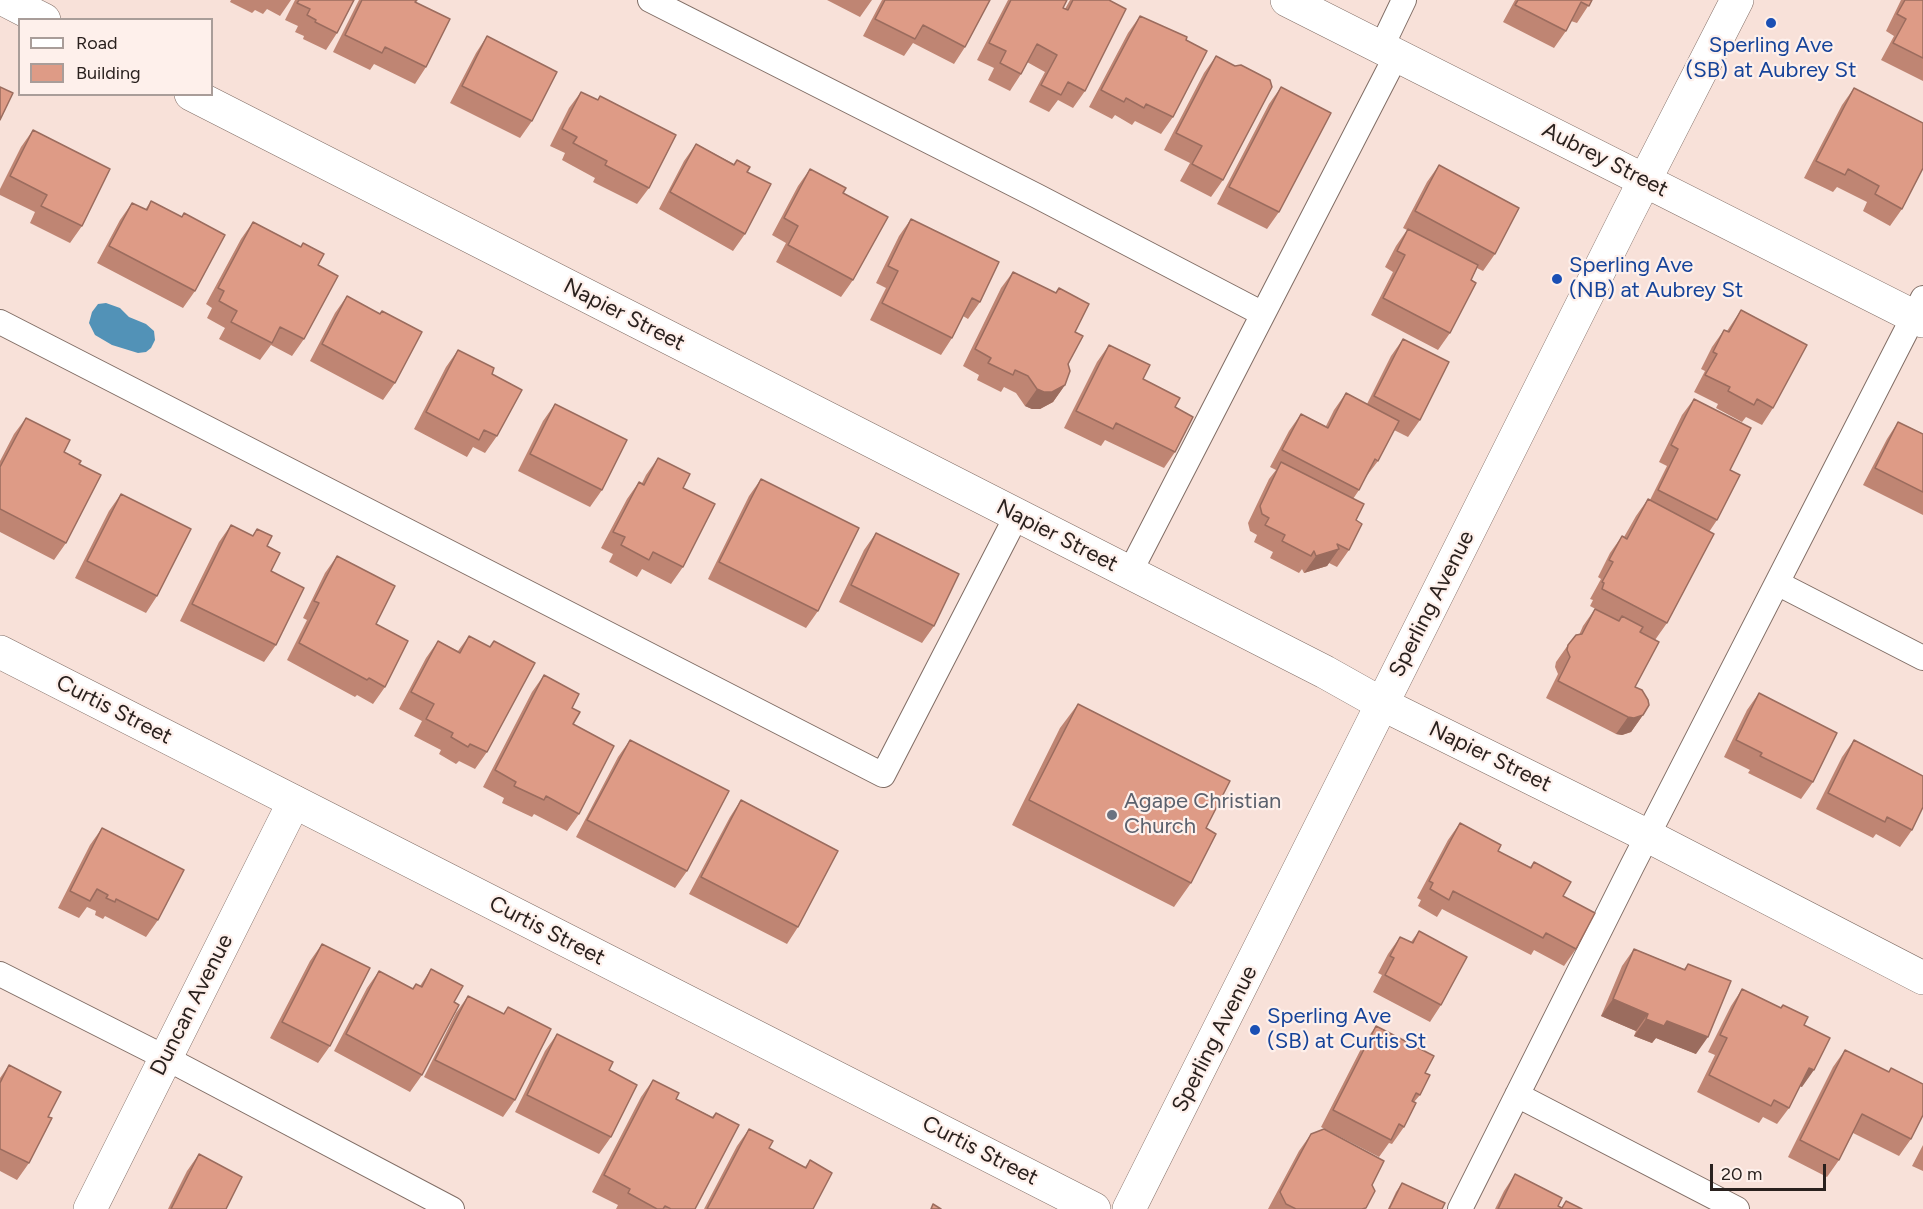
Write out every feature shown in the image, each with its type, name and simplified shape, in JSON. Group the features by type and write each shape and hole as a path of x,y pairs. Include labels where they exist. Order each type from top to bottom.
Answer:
{"street":[{"path":"5,0 40,18"},
{"name":"Aubrey Street","path":"1287,0 1644,180 1920,312"},
{"name":"Sperling Avenue","path":"1129,1209 1644,180 1737,0"},
{"name":"Napier Street","path":"195,96 1325,672 1382,704 1648,836 1923,978"},
{"name":"Curtis Street","path":"0,652 1094,1209"},
{"name":"Duncan Avenue","path":"90,1209 294,802"}],"lane":[{"path":"650,0 1037,196 1263,314"},
{"path":"1129,574 1263,314 1388,52 1404,0"},
{"path":"1460,1209 1777,583 1920,312"},
{"path":"0,322 882,776 1017,515"},
{"path":"1777,583 1923,658"},
{"path":"0,974 166,1058 452,1209"},
{"path":"1517,1095 1737,1209"}],"water":[{"path":"106,303 120,308 129,317 146,324 154,331 155,340 151,348 146,352 138,353 112,345 95,335 89,323 92,312 98,304"}],"building":[{"path":"299,0 354,0 337,33 315,22 316,20 307,15 310,9 297,3"},
{"path":"362,0 417,0 415,2 450,19 426,67 385,47 382,53 345,35"},
{"path":"885,0 990,0 965,47 923,25 915,39 875,19"},
{"path":"1011,0 1067,0 1063,8 1068,10 1073,0 1109,0 1126,9 1085,91 1068,82 1061,95 1041,85 1057,55 1037,44 1021,74 1000,63 1006,51 989,43"},
{"path":"1518,0 1592,0 1589,6 1581,2 1566,31 1515,5"},
{"path":"1905,0 1923,0 1923,58 1893,43 1906,19 1897,14"},
{"path":"1140,16 1187,37 1186,40 1207,51 1173,117 1146,104 1144,108 1126,98 1124,102 1101,90"},
{"path":"487,36 557,72 532,121 462,86"},
{"path":"1216,56 1235,66 1241,65 1270,80 1272,87 1223,180 1192,164 1202,146 1176,133"},
{"path":"0,87 13,93 0,120"},
{"path":"1281,87 1331,113 1279,212 1229,187"},
{"path":"1854,88 1923,123 1923,168 1902,209 1875,194 1879,186 1848,169 1845,175 1816,161"},
{"path":"581,92 598,100 600,96 676,135 649,188 605,165 607,161 573,143 577,137 562,129"},
{"path":"33,130 110,169 82,226 41,206 47,195 10,176"},
{"path":"696,144 734,165 737,160 750,167 747,172 771,184 745,234 670,192"},
{"path":"1439,165 1519,208 1495,254 1415,211"},
{"path":"810,169 846,188 843,193 888,217 853,280 788,245 798,226 784,218"},
{"path":"151,201 182,217 184,213 225,235 195,291 109,246 132,203 147,210"},
{"path":"911,219 999,262 980,302 972,298 952,338 882,303 898,271 888,266"},
{"path":"253,222 301,247 303,243 324,254 318,265 338,276 304,339 280,327 272,343 231,322 237,311 219,301 224,291 218,288"},
{"path":"1408,229 1478,265 1471,280 1476,283 1450,333 1383,298 1405,255 1397,251"},
{"path":"1013,272 1056,293 1059,288 1089,304 1075,332 1083,336 1068,364 1070,371 1065,385 1052,392 1037,389 1028,376 1015,370 1013,375 988,363 991,358 975,349"},
{"path":"347,296 380,314 382,311 422,332 395,383 322,344"},
{"path":"1741,310 1807,345 1773,408 1757,399 1754,405 1728,391 1730,387 1705,375 1717,354 1713,352 1724,330 1729,332"},
{"path":"1403,339 1449,362 1420,420 1374,396"},
{"path":"1109,345 1150,365 1143,379 1180,398 1175,407 1193,417 1175,452 1116,423 1113,429 1076,411"},
{"path":"458,350 494,368 492,374 522,390 497,436 484,430 479,440 426,412"},
{"path":"1346,393 1399,421 1378,461 1375,459 1359,490 1282,450 1301,414 1328,428"},
{"path":"1694,399 1751,428 1730,470 1740,475 1717,520 1658,490 1678,449 1671,445"},
{"path":"555,404 627,440 602,490 530,454"},
{"path":"26,418 70,440 64,452 81,461 79,464 101,475 66,543 0,509 0,467"},
{"path":"1898,422 1923,434 1923,492 1875,468"},
{"path":"658,458 690,474 683,488 715,504 683,567 653,552 649,560 621,545 625,537 613,532 639,482 644,485"},
{"path":"1281,462 1364,504 1356,520 1362,524 1349,550 1337,544 1339,549 1316,556 1314,551 1311,556 1282,541 1285,535 1265,525 1269,518 1262,514 1260,506"},
{"path":"761,479 859,528 818,611 719,562"},
{"path":"121,494 191,529 157,596 87,561"},
{"path":"1648,499 1714,534 1667,623 1602,589 1604,583 1602,582 1613,562 1609,560 1622,536 1627,539"},
{"path":"231,525 253,536 257,529 272,536 267,546 280,553 271,571 304,588 276,645 192,604"},
{"path":"876,533 959,574 934,626 851,585"},
{"path":"337,556 395,586 376,624 408,641 385,687 369,678 367,680 299,643 319,603 314,601"},
{"path":"1595,609 1619,621 1622,616 1643,627 1640,632 1659,642 1635,687 1642,690 1648,700 1649,705 1643,715 1628,717 1558,681 1570,657 1567,650 1568,645 1576,635 1582,634"},
{"path":"469,636 490,647 494,641 535,663 487,752 470,744 468,747 451,737 453,733 426,719 434,704 411,692 438,641 460,653"},
{"path":"544,675 579,694 572,708 580,712 573,724 614,746 579,814 546,796 544,800 514,786 516,782 495,770"},
{"path":"1759,693 1837,733 1813,782 1760,756 1762,753 1736,740"},
{"name":"Agape Christian Church","path":"1078,704 1230,781 1206,828 1216,834 1191,883 1029,800"},
{"path":"630,740 729,791 687,871 587,820"},
{"path":"1854,740 1923,776 1923,807 1912,830 1887,817 1885,822 1828,793"},
{"path":"741,800 838,851 798,927 701,877"},
{"path":"1460,823 1501,845 1498,851 1531,868 1534,862 1571,882 1563,896 1595,913 1576,949 1546,933 1543,938 1453,891 1449,900 1430,889 1433,883 1429,881"},
{"path":"102,828 184,870 158,920 116,899 115,902 106,898 108,895 97,889 90,901 70,891"},
{"path":"1419,931 1467,957 1441,1005 1385,975 1394,958 1390,956 1400,937 1413,943"},
{"path":"322,944 370,968 330,1046 282,1022"},
{"path":"1634,949 1685,970 1688,964 1731,981 1708,1037 1667,1021 1664,1026 1646,1019 1648,1014 1613,999"},
{"path":"431,969 463,986 454,1002 459,1005 422,1075 346,1034 379,971 413,989 416,984 422,987"},
{"path":"1742,989 1781,1008 1783,1005 1808,1017 1804,1025 1830,1038 1814,1070 1809,1068 1789,1108 1774,1100 1771,1106 1709,1075 1727,1038 1720,1035"},
{"path":"468,996 504,1014 508,1007 551,1029 515,1100 435,1060"},
{"path":"1376,1026 1434,1056 1425,1073 1430,1075 1420,1095 1416,1093 1412,1101 1416,1103 1404,1127 1399,1124 1391,1140 1333,1110"},
{"path":"557,1034 613,1062 609,1070 637,1085 611,1137 527,1095"},
{"path":"1845,1050 1889,1072 1891,1068 1923,1084 1923,1115 1911,1139 1862,1114 1839,1160 1800,1140"},
{"path":"9,1065 61,1092 48,1117 52,1118 29,1163 0,1149 0,1083"},
{"path":"653,1080 679,1093 676,1099 713,1118 716,1113 739,1125 695,1209 671,1209 665,1206 663,1209 657,1209 628,1193 630,1189 604,1175"},
{"path":"749,1129 773,1141 769,1148 806,1168 810,1160 832,1173 813,1209 707,1209"},
{"path":"1324,1129 1384,1161 1372,1185 1375,1191 1366,1208 1296,1209 1286,1204 1280,1192 1311,1134"},
{"path":"199,1154 242,1177 226,1209 171,1209"},
{"path":"1515,1174 1562,1198 1558,1206 1562,1208 1566,1201 1582,1209 1498,1209"},
{"path":"1402,1183 1445,1203 1442,1209 1389,1209"},
{"path":"933,1204 941,1209 931,1209"}],"place":[{"name":"Sperling Ave (SB) at Aubrey St","path":"1771,23"},
{"name":"Sperling Ave (NB) at Aubrey St","path":"1557,279"},
{"name":"Agape Christian Church","path":"1112,815"},
{"name":"Sperling Ave (SB) at Curtis St","path":"1255,1030"}]}
